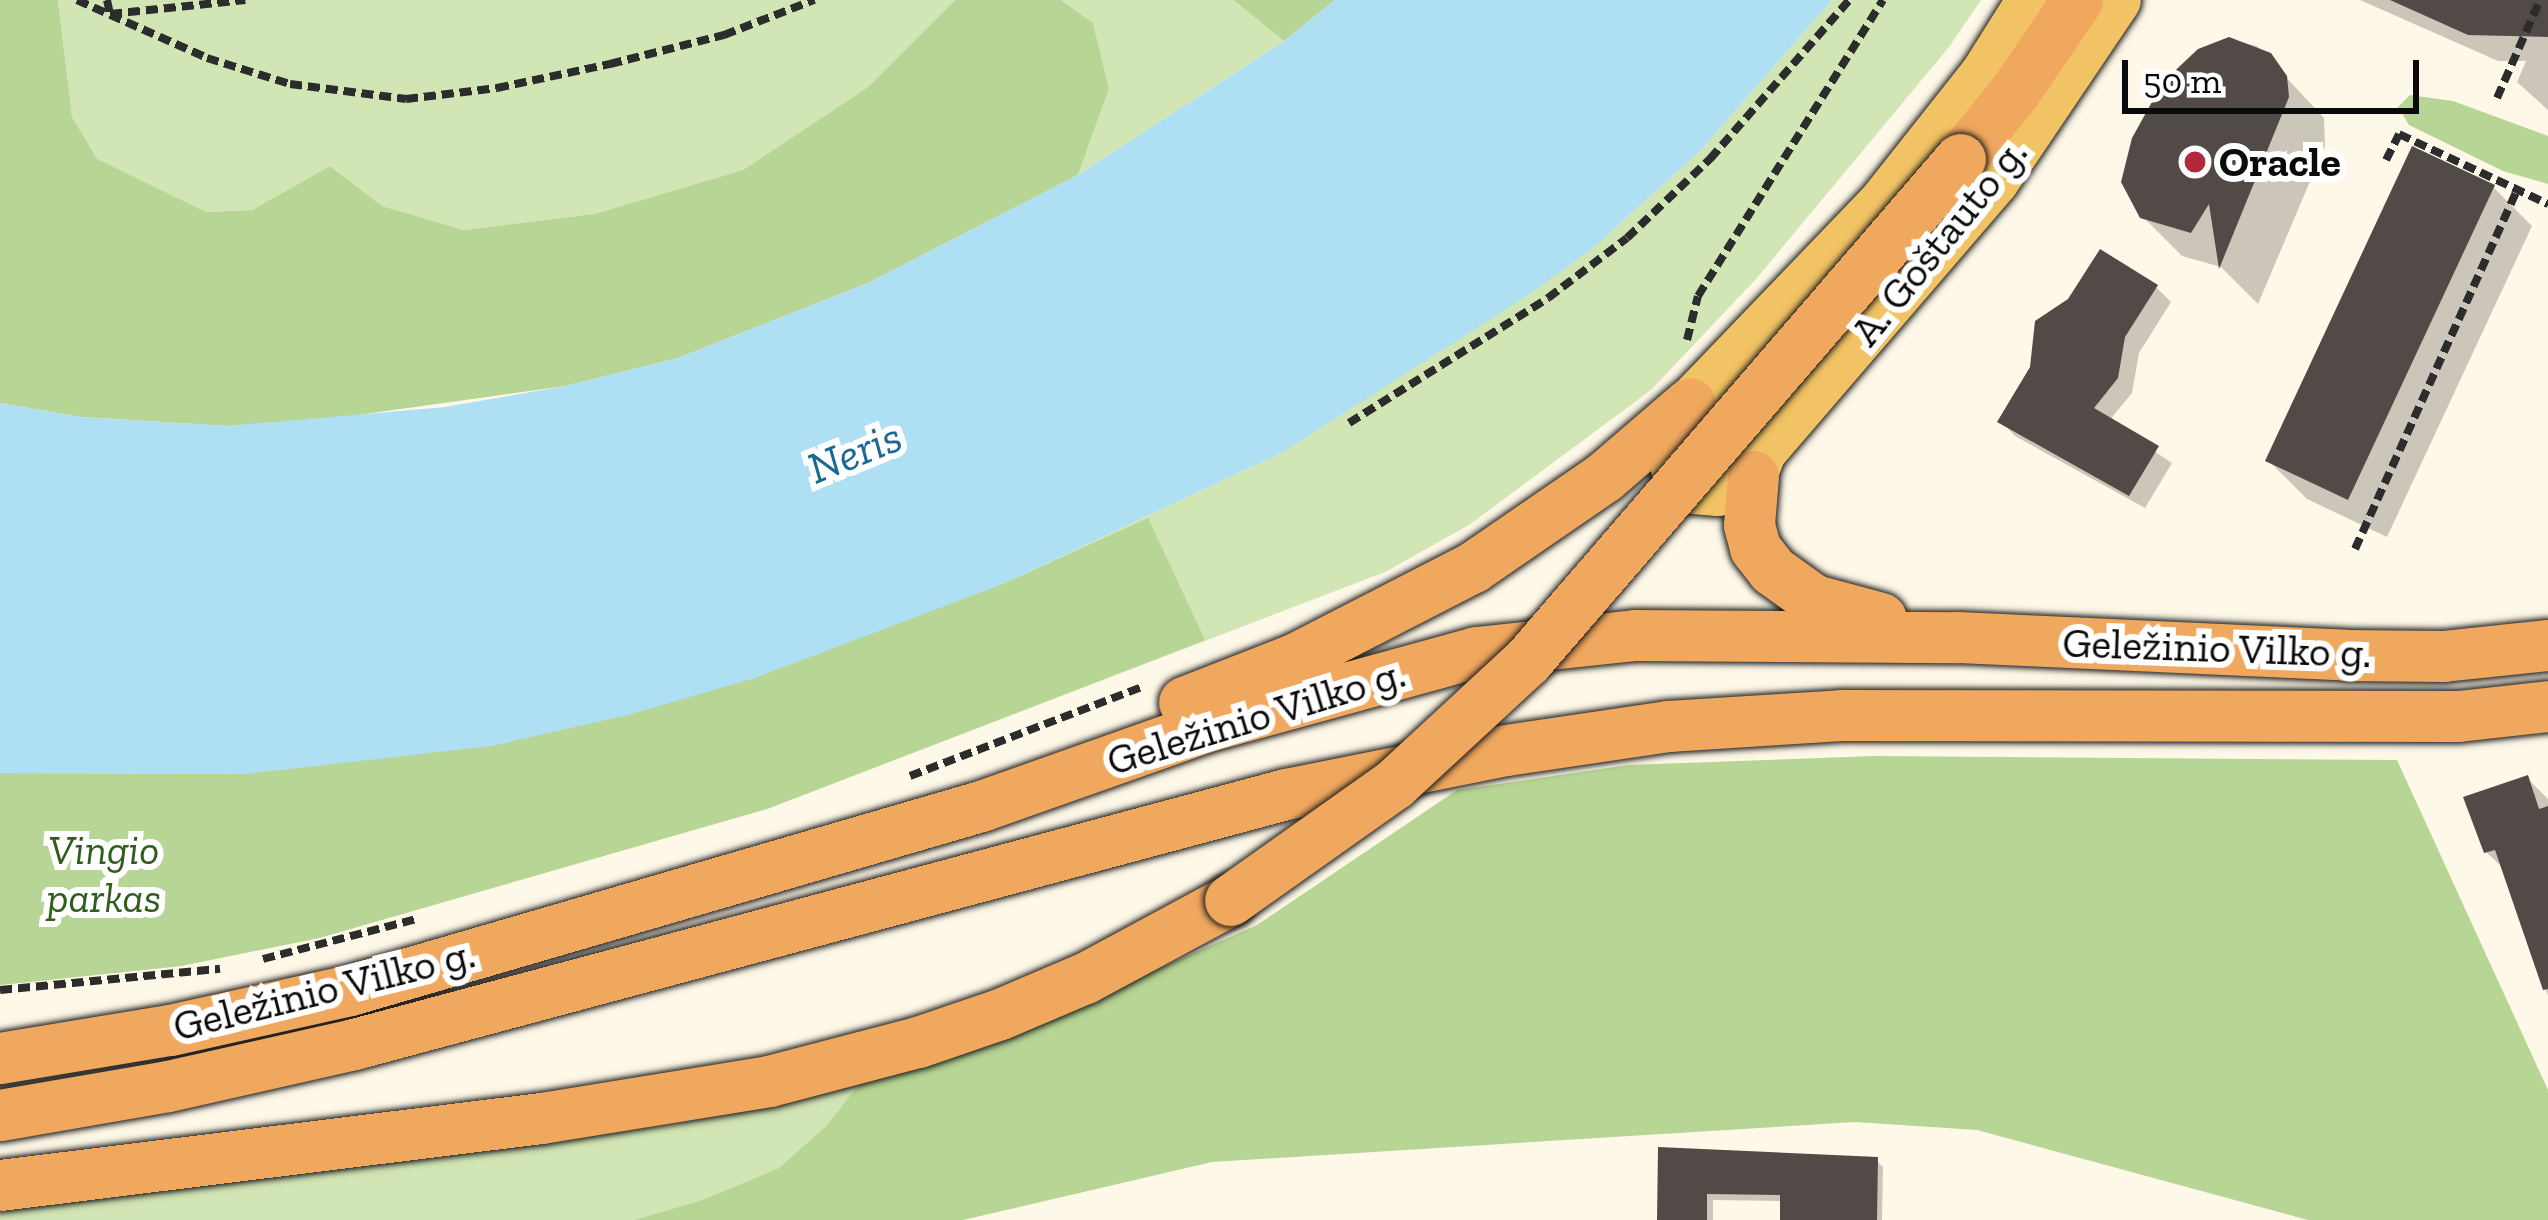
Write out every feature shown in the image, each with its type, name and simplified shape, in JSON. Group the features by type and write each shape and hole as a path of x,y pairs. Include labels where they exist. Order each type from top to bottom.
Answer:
{"highway":[{"path":"0,1185 541,1118 769,1081 918,1042 1000,1014 1085,978 1230,900 1394,784 1527,661 1960,159 2015,91 2077,0"},
{"path":"981,806 1170,708 1296,658 1473,567 1604,477 1686,382"},
{"path":"1753,476 1749,525 1755,548 1772,571 1814,600 1957,637"},
{"name":"Geležinio Vilko g.","path":"0,1058 170,1030 350,990 981,806 1204,727 1476,652 1635,635 1957,637 2444,656 2548,645"},
{"name":"Geležinio Vilko g.","path":"0,1114 168,1086 354,1043 1286,794 1506,749 1668,726 1841,715 2341,718 2458,716 2548,706"}],"main road":[{"name":"A. Goštauto g.","path":"1686,382 1884,201 1985,73 2031,0"},
{"name":"A. Goštauto g.","path":"1753,476 1762,452 1995,181 2117,0"},
{"path":"1686,382 1674,440 1677,477 1694,490 1718,492 1753,476"}],"path":[{"path":"77,0 207,58 290,84 406,99 497,88 610,64 724,35 814,0"},
{"path":"107,0 110,14"},
{"path":"110,14 245,0"},
{"path":"1349,423 1548,298 1627,238 1710,159 1849,0"},
{"path":"1686,382 1699,296 1883,0"},
{"path":"2497,98 2540,0"},
{"path":"2386,160 2398,134 2548,204"},
{"path":"2355,549 2517,190"},
{"path":"898,780 1153,682"},
{"path":"248,963 427,917"},
{"path":"0,990 225,969"}],"green space":[{"path":"0,0 58,0 72,117 97,159 206,212 252,210 330,166 382,206 464,230 594,214 743,170 868,87 955,0 1061,0 1093,23 1109,89 1078,175 868,283 678,358 565,386 336,418 228,426 80,417 0,403"},
{"path":"58,0 955,0 868,87 743,170 594,214 464,230 382,206 330,166 252,210 206,212 97,160 72,117"},
{"path":"1061,0 1233,0 1284,41 1078,175 1109,89 1093,23"},
{"path":"1233,0 1335,0 1284,41"},
{"path":"1832,0 1981,0 1949,47 1756,279 1651,390 1469,525 1385,572 767,809 319,938 181,966 0,985 0,773 245,774 492,746 628,715 1003,584 1283,452 1592,249 1701,150"},
{"path":"2410,95 2453,101 2548,136 2548,184 2503,171 2409,125 2398,107"},
{"name":"Vingio parkas","path":"1148,518 1205,640 767,809 319,938 181,966 0,985 0,773 245,774 1003,584"},
{"path":"1874,756 2397,760 2548,1090 2548,1220 2308,1220 1977,1130 1855,1122 1212,1162 963,1220 634,1220 702,1200 779,1168 827,1125 859,1084 1077,1005 1257,925 1457,790 1628,765"},
{"path":"859,1084 827,1125 779,1168 702,1200 634,1220 0,1220 0,1212 672,1125"}],"water":[{"name":"Neris","path":"1335,0 1832,0 1701,150 1592,249 1528,295 1283,452 1003,584 755,678 628,715 492,746 245,774 0,773 0,403 80,417 228,426 445,407 565,386 678,358 868,283 1078,175 1284,41"}],"building":[{"path":"2390,0 2548,0 2548,37 2468,35"},
{"name":"Oracle","path":"2229,37 2271,53 2287,76 2289,97 2219,269 2209,204 2191,233 2140,218 2121,182 2132,138 2163,82 2198,49"},
{"path":"2412,146 2495,185 2348,500 2265,461"},
{"path":"2100,249 2158,285 2125,337 2118,378 2094,408 2159,446 2129,496 1997,422 2030,367 2035,321 2068,299"},
{"path":"2528,775 2539,809 2548,806 2548,989 2543,990 2495,850 2484,853 2463,797"},
{"path":"1658,1147 1878,1157 1877,1220 1780,1220 1780,1195 1707,1194 1707,1220 1657,1220"}],"place":[{"name":"Oracle","path":"2195,162"}]}
